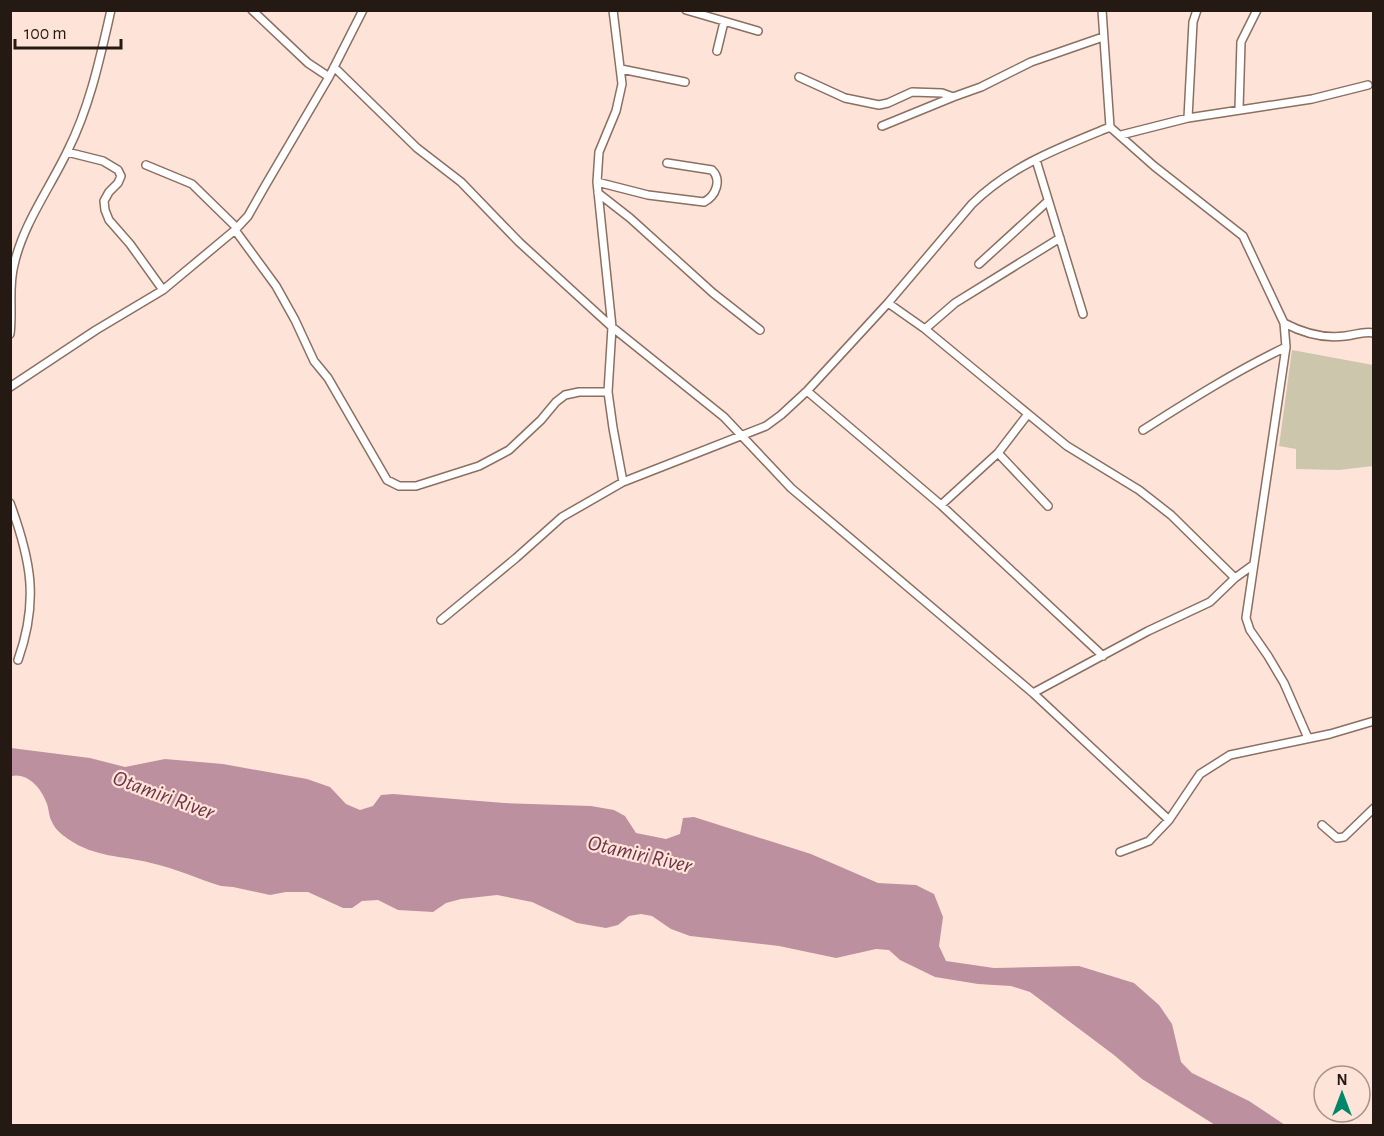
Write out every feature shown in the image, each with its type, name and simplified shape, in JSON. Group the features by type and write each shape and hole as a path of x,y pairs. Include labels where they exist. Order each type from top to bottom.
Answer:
{"street":[{"path":"10,334 11,280 17,252 86,110 111,10"},
{"path":"252,10 308,63 329,77"},
{"path":"10,387 96,330 164,290 236,229 248,216 329,77 363,10"},
{"path":"613,10 621,69 620,90 616,111 599,152 597,182 612,327 608,392 623,482"},
{"path":"686,10 758,31"},
{"path":"1102,10 1110,127"},
{"path":"1188,118 1193,22 1197,10"},
{"path":"1239,109 1241,42 1257,10"},
{"path":"717,51 724,22"},
{"path":"882,126 952,96 981,87 1031,62 1104,37"},
{"path":"334,68 417,148 461,182 512,235 612,327 724,417 792,488 1033,693 1169,820"},
{"path":"621,69 685,82"},
{"path":"799,77 846,98 879,105 912,93 942,93 952,96"},
{"path":"1121,135 1188,118 1311,99 1368,85"},
{"path":"1110,127 1154,166 1243,236 1284,322 1286,347 1246,618 1247,624 1284,683 1308,738"},
{"path":"441,620 562,517 623,482 766,426 807,391 888,303 972,204 989,188 1006,175 1110,127"},
{"path":"67,152 103,161 118,170 121,176 104,201 105,210 109,219 164,290"},
{"path":"1036,160 1083,314"},
{"path":"597,182 648,195 704,202 715,193 717,180 716,173 712,170 667,163"},
{"path":"146,165 192,184 236,229 276,286 296,320 314,361 328,378 387,480 399,486 416,486 479,466 508,450 565,395 579,392 608,392"},
{"path":"598,193 630,218 712,293 760,330"},
{"path":"979,264 1048,201"},
{"path":"925,329 955,303 1060,238"},
{"path":"888,303 925,329 1067,446 1139,490 1171,514 1235,578"},
{"path":"1284,322 1300,332 1320,336 1374,333"},
{"path":"1143,430 1226,378 1286,347"},
{"path":"807,391 941,505 1103,656"},
{"path":"941,505 998,453 1028,414"},
{"path":"998,453 1048,506"},
{"path":"10,503 31,572 31,605 26,639 18,660"},
{"path":"1033,693 1210,602 1235,578 1254,564"},
{"path":"1120,852 1149,841 1169,820 1200,774 1230,755 1330,734 1374,721"},
{"path":"1322,825 1340,838 1349,833 1374,808"}],"shaded area":[{"path":"1292,350 1373,365 1373,466 1339,470 1296,469 1296,449 1279,446"}],"water":[{"name":"Otamiri River","path":"11,748 90,758 125,767 165,759 223,764 307,779 330,787 346,804 360,810 373,806 381,795 393,794 504,803 591,806 614,810 625,816 636,833 666,839 680,834 683,818 694,817 811,854 878,883 916,885 934,894 943,917 939,946 946,961 994,968 1079,966 1134,983 1159,1005 1172,1024 1181,1062 1192,1073 1249,1101 1285,1125 1215,1125 1142,1079 1030,992 1011,986 978,984 935,977 900,960 889,950 876,949 836,958 779,946 690,936 671,929 652,916 641,914 629,916 618,925 606,928 577,923 532,902 497,895 461,899 446,903 433,912 398,910 378,900 362,901 352,908 343,908 308,892 270,895 221,886 160,865 98,853 68,839 55,827 45,798 34,783 17,775 11,776"}]}
